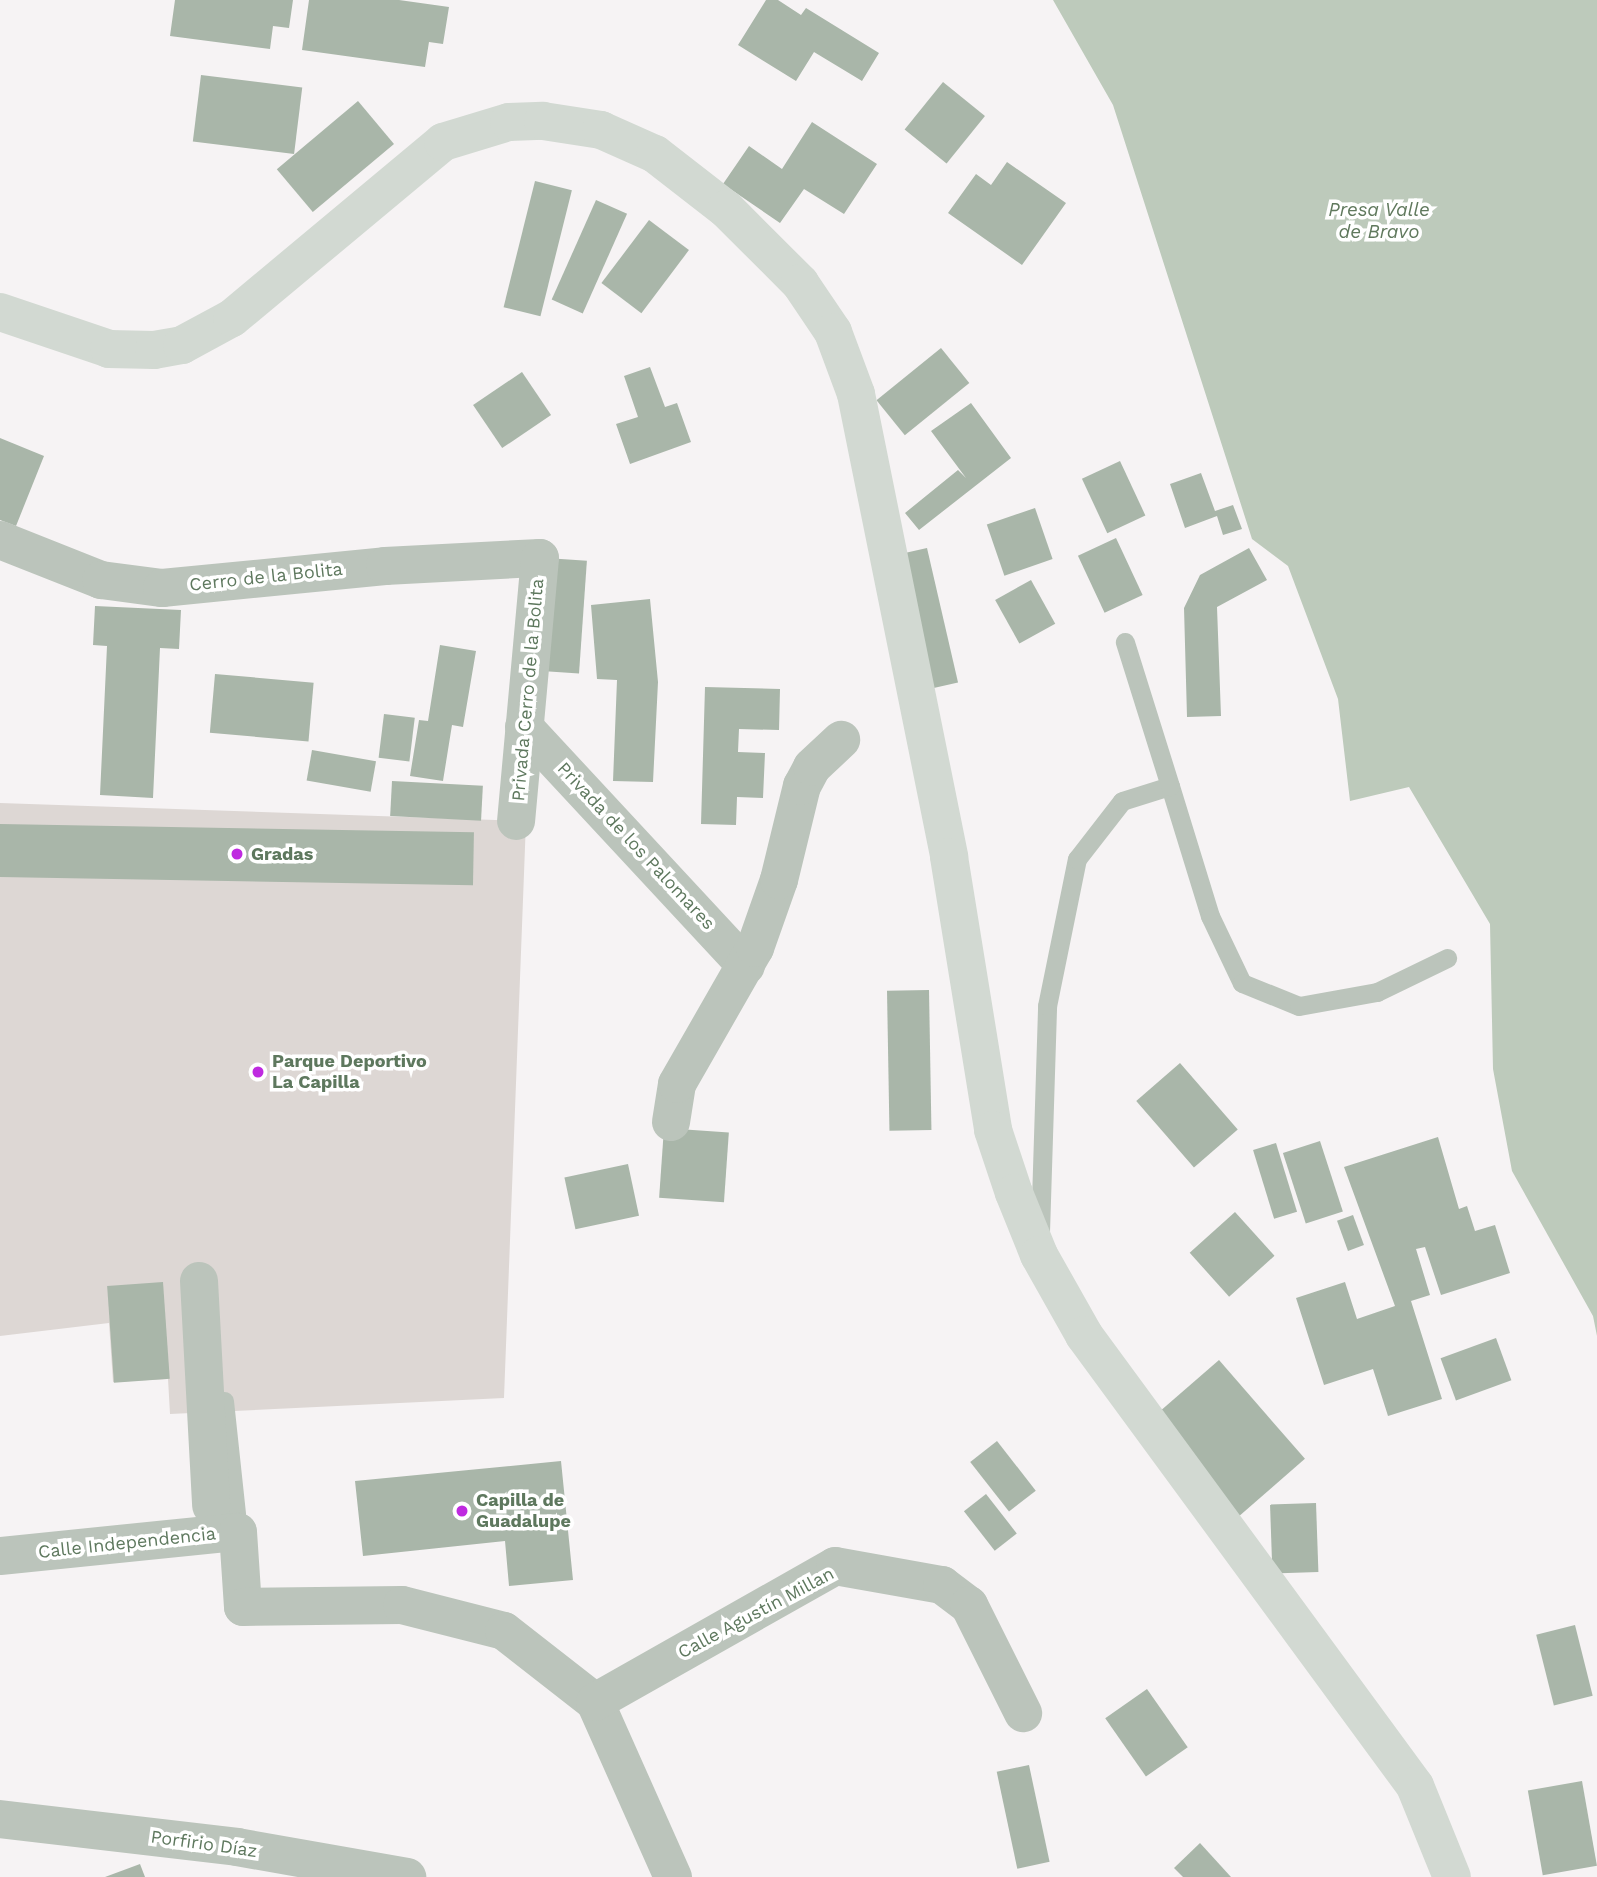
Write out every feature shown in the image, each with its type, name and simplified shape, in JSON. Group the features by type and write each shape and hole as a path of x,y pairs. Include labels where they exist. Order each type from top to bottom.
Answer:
{"main road":[{"path":"0,312 109,349 154,350 182,345 232,318 443,142 509,122 572,123 629,141 654,154 726,209 818,306 853,383 949,857 993,1130 1040,1255 1109,1374 1415,1786 1452,1877"}],"street":[{"name":"Cerro de la Bolita","path":"0,540 101,580 162,588 385,566 540,558"},
{"name":"Privada Cerro de la Bolita","path":"516,821 540,558"},
{"name":"Privada de los Palomares","path":"524,727 746,967"},
{"path":"671,1122 677,1084 746,967 779,880 802,786 819,760 841,740"},
{"path":"207,1281 225,1519"},
{"name":"Calle Independencia","path":"0,1556 225,1519 243,1606 402,1605 504,1631 588,1696"},
{"name":"Calle Agustín Millan","path":"588,1696 835,1566 942,1586 969,1605 1023,1713"},
{"path":"588,1696 673,1877"},
{"name":"Porfirio Díaz","path":"0,1819 237,1847 407,1877"}],"lane":[{"path":"1125,642 1210,916 1242,983 1298,1006 1377,992 1447,958"},
{"path":"1040,1255 1047,1006 1077,859 1122,801 1170,786"}],"shaded area":[{"name":"Parque Deportivo La Capilla","path":"0,803 526,821 504,1398 170,1414 168,1379 113,1382 109,1323 0,1336"}],"water":[{"name":"Presa Valle de Bravo","path":"1053,0 1597,0 1597,1336 1593,1316 1512,1171 1493,1069 1490,924 1409,787 1350,801 1338,699 1288,566 1252,539 1113,105"}],"building":[{"path":"175,0 293,0 289,28 273,26 270,49 170,36"},
{"path":"309,0 399,0 449,7 443,44 429,42 425,67 302,50"},
{"path":"766,0 778,0 801,15 806,8 879,53 862,81 814,52 796,81 738,45"},
{"path":"201,75 302,87 294,154 193,142"},
{"path":"943,82 985,116 947,163 905,129"},
{"path":"358,101 394,144 313,212 277,169"},
{"path":"812,122 877,164 844,214 804,189 780,223 723,184 749,146 782,169"},
{"path":"1007,162 1066,203 1022,265 948,213 976,174 991,185"},
{"path":"535,181 572,190 540,316 504,307"},
{"path":"596,200 627,214 583,313 552,300"},
{"path":"649,220 689,250 641,313 601,283"},
{"path":"941,348 969,383 905,435 876,400"},
{"path":"650,367 665,407 677,403 691,442 630,464 616,424 638,417 624,376"},
{"path":"522,372 551,415 502,448 473,405"},
{"path":"971,403 1011,458 919,530 905,513 958,470 966,478 931,431"},
{"path":"0,438 44,456 16,526 0,520"},
{"path":"1120,461 1145,515 1107,533 1082,479"},
{"path":"1201,473 1215,511 1233,505 1242,529 1223,535 1217,516 1185,528 1170,484"},
{"path":"1035,508 1053,559 1004,576 987,525"},
{"path":"1116,538 1143,595 1105,613 1078,556"},
{"path":"927,548 958,682 934,688 903,554"},
{"path":"1249,548 1267,580 1217,607 1221,716 1187,717 1184,608 1200,575"},
{"path":"546,558 587,561 579,674 538,671"},
{"path":"1031,580 1055,624 1019,644 995,600"},
{"path":"650,599 658,682 653,782 613,781 617,680 597,679 591,605"},
{"path":"95,606 181,610 179,649 160,648 153,798 100,795 107,646 93,645"},
{"path":"440,645 476,651 463,727 452,725 443,781 410,776 419,720 428,721"},
{"path":"215,674 314,683 308,741 210,733"},
{"path":"705,687 780,689 779,730 739,729 738,752 765,753 763,798 737,797 736,825 701,824"},
{"path":"384,714 415,718 409,761 379,758"},
{"path":"312,750 376,761 371,792 307,781"},
{"path":"392,781 483,786 481,821 390,816"},
{"name":"Gradas","path":"0,824 474,832 473,885 0,877"},
{"path":"929,990 931,1130 889,1131 887,991"},
{"path":"1180,1063 1238,1129 1194,1167 1136,1101"},
{"path":"664,1128 729,1133 724,1202 659,1198"},
{"path":"1438,1137 1459,1209 1467,1206 1475,1231 1495,1225 1510,1273 1441,1295 1425,1247 1416,1249 1430,1295 1411,1301 1442,1399 1388,1416 1373,1369 1324,1385 1296,1298 1345,1282 1357,1319 1395,1306 1344,1167"},
{"path":"1320,1141 1343,1211 1306,1223 1283,1153"},
{"path":"1276,1143 1297,1212 1274,1219 1253,1150"},
{"path":"628,1164 639,1216 575,1229 564,1178"},
{"path":"1235,1212 1274,1256 1229,1297 1190,1253"},
{"path":"1353,1215 1364,1245 1348,1251 1337,1221"},
{"path":"163,1282 170,1379 114,1383 107,1286"},
{"path":"1496,1338 1511,1380 1456,1400 1441,1358"},
{"path":"1219,1360 1305,1459 1236,1519 1150,1420"},
{"path":"997,1441 1036,1491 1009,1512 970,1462"},
{"name":"Capilla de Guadalupe","path":"561,1461 573,1580 509,1586 505,1541 363,1556 355,1481"},
{"path":"986,1494 1017,1533 995,1551 964,1511"},
{"path":"1316,1503 1318,1572 1272,1574 1270,1505"},
{"path":"1575,1625 1593,1696 1554,1706 1536,1635"},
{"path":"1147,1689 1188,1747 1146,1776 1105,1718"},
{"path":"1029,1765 1050,1862 1017,1869 997,1772"},
{"path":"1582,1781 1597,1866 1543,1875 1528,1791"},
{"path":"1200,1843 1231,1877 1183,1877 1174,1868"},
{"path":"140,1864 145,1877 105,1877"}],"place":[{"name":"Gradas","path":"237,854"},
{"name":"Parque Deportivo La Capilla","path":"258,1072"},
{"name":"Capilla de Guadalupe","path":"462,1511"}]}
